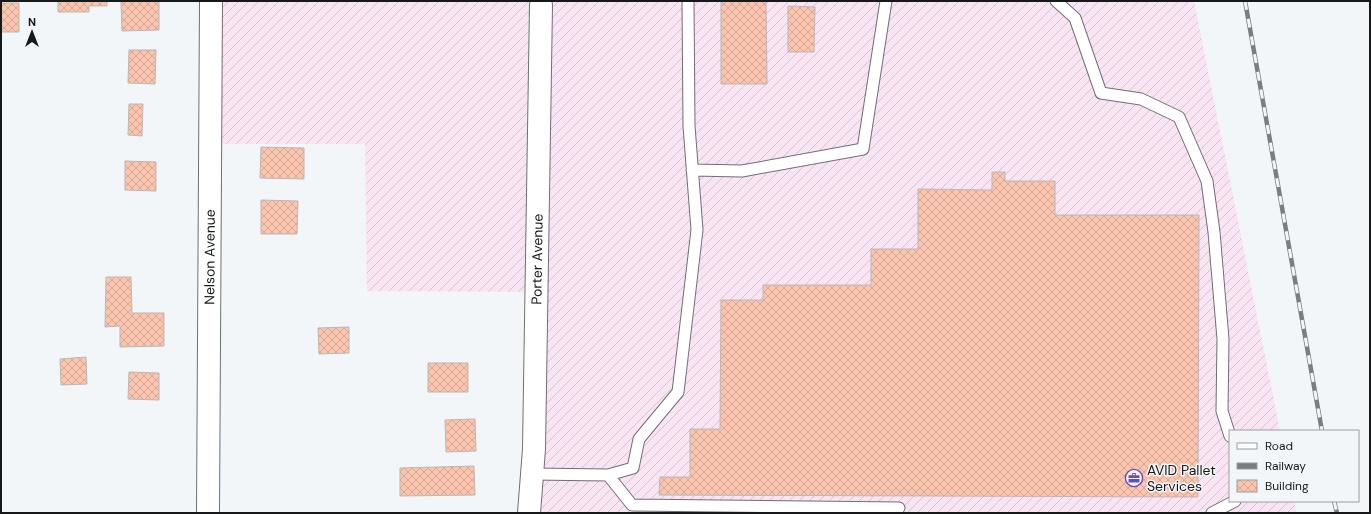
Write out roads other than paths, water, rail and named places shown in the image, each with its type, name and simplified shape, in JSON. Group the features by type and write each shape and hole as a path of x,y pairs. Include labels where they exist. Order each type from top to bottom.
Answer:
{"street":[{"name":"Nelson Avenue","path":"208,513 211,1"},
{"name":"Porter Avenue","path":"529,513 534,442 542,5"}],"lane":[{"path":"532,474 608,475 633,468 639,439 678,392 697,230 689,126 688,1"},
{"path":"692,170 742,171 863,149 886,1"},
{"path":"1056,1 1075,18 1101,93 1141,99 1179,117 1207,181 1214,232 1223,339 1222,411 1229,433"},
{"path":"608,475 632,505 899,508"},
{"path":"1212,513 1233,502"}],"railway":[{"path":"1245,1 1322,430"},
{"path":"1334,502 1337,513"}],"place":[{"name":"AVID Pallet Services","path":"1134,478"}]}
